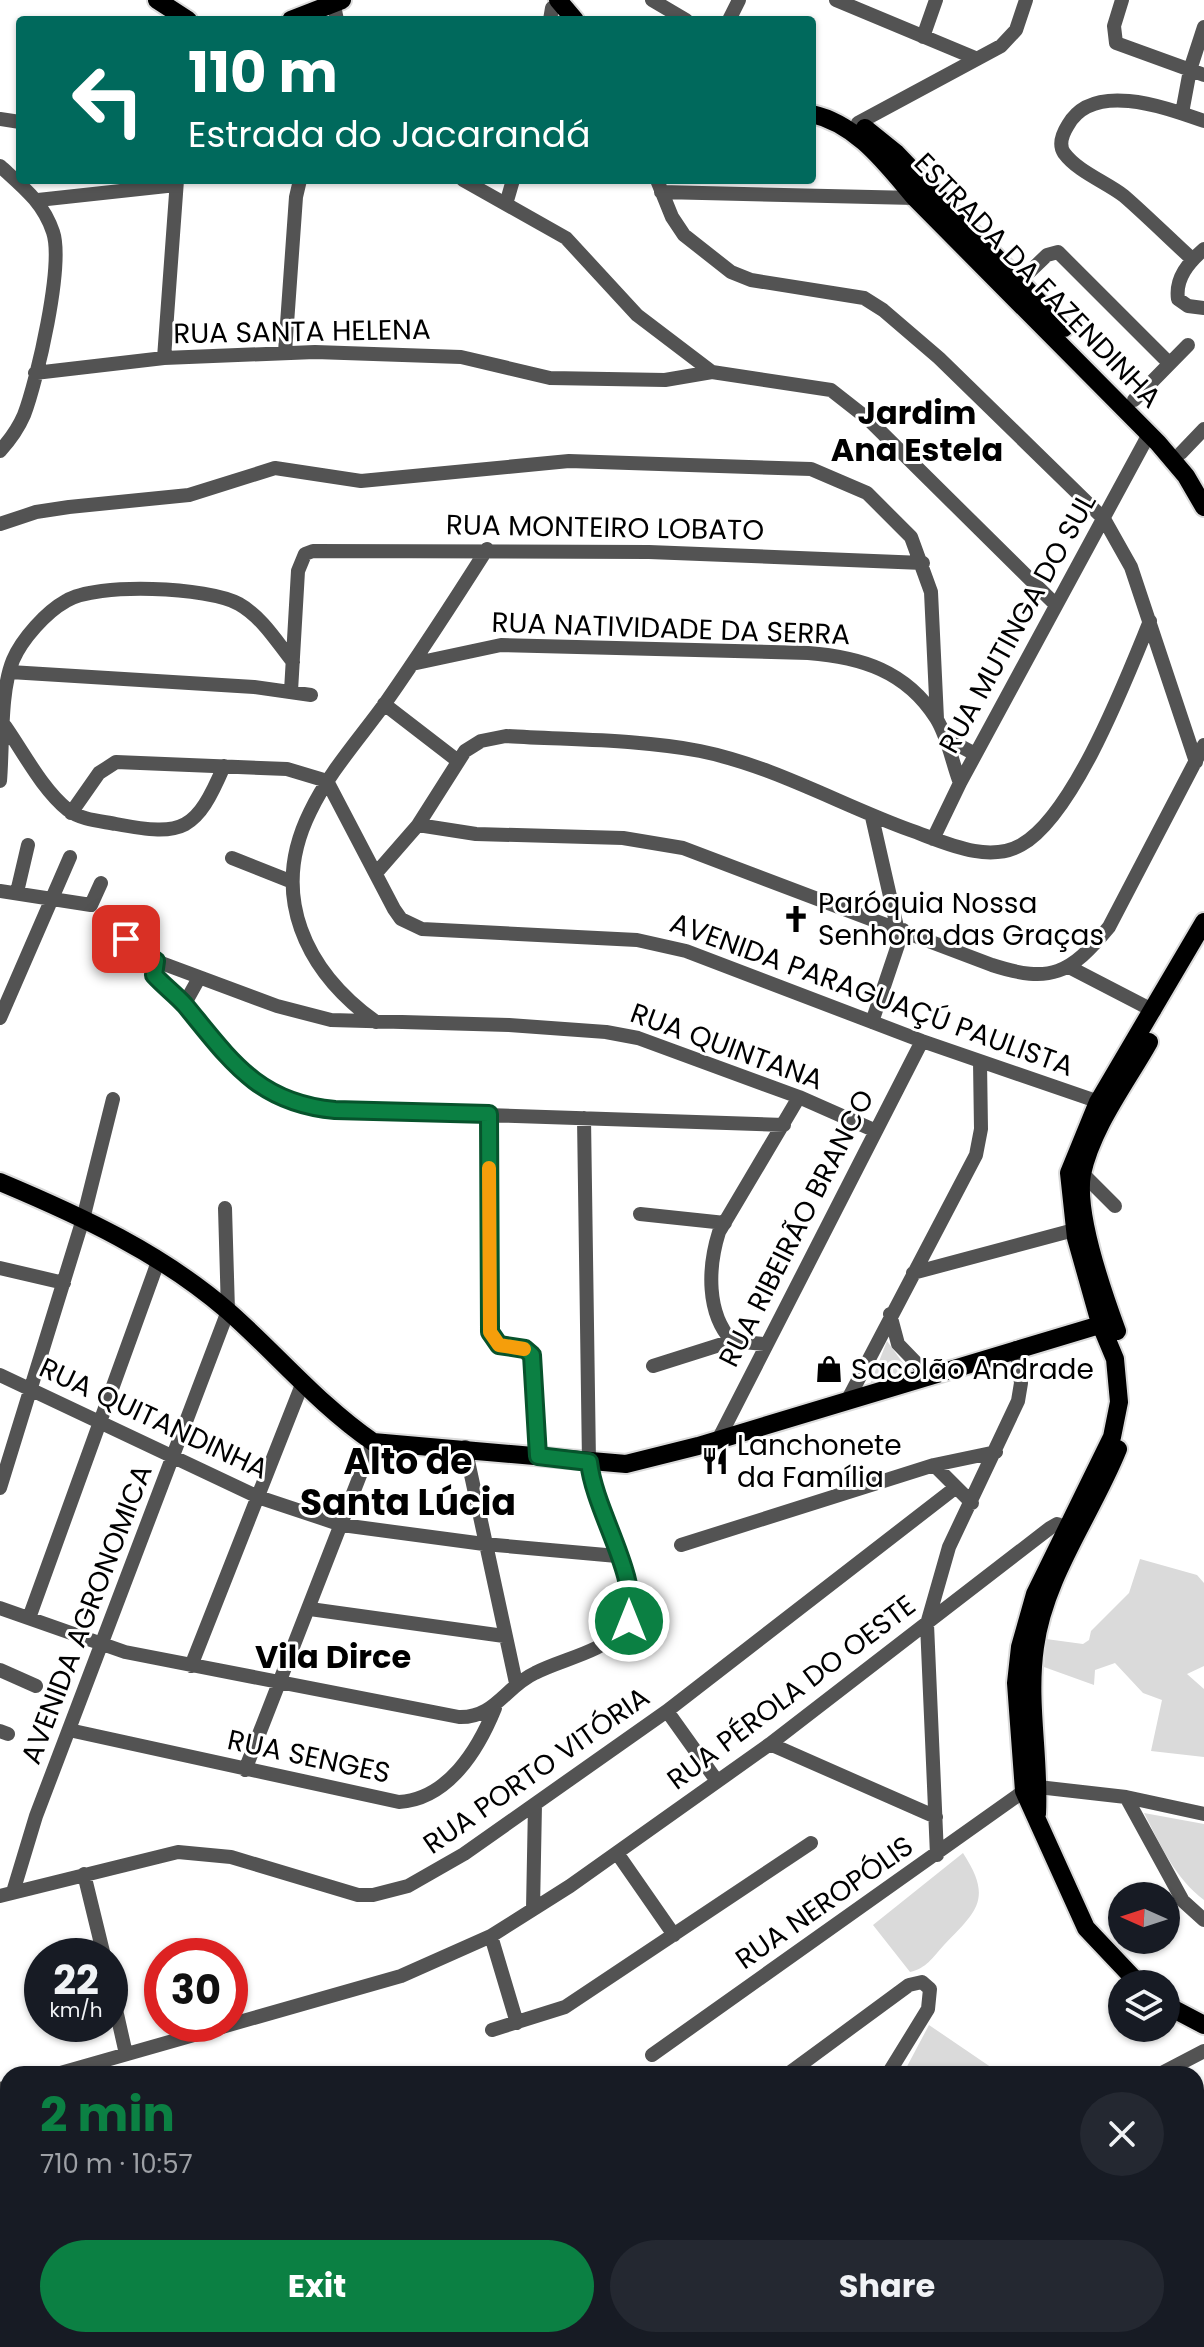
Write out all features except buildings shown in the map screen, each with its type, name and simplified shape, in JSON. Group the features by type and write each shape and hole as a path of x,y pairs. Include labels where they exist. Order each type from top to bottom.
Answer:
{"main road":[{"path":"157,0 182,16"},
{"path":"296,13 338,9"},
{"name":"ESTRADA DA FAZENDINHA","path":"816,104 858,123 896,153 1134,400 1181,453 1204,486"},
{"name":"ESTRADA DA FAZENDINHA","path":"816,115 830,119 854,134 1149,434 1186,476 1204,507"},
{"path":"1126,1970 1086,1928 1037,1816 1031,1789 1035,1647 1072,1530 1113,1462 1129,1409 1129,1367 1107,1322 1074,1230 1069,1173 1204,922"},
{"path":"1107,1322 1084,1214 1083,1174 1105,1104 1204,947"},
{"path":"0,1182 83,1219 159,1259 228,1311 339,1417 373,1442 465,1447 589,1462 640,1461 846,1403 928,1375 1107,1322"},
{"path":"1180,2012 1203,2024"}],"street":[{"path":"652,0 679,16"},
{"path":"836,0 975,58"},
{"path":"923,37 936,0"},
{"path":"858,123 1008,40 1026,0"},
{"path":"1122,0 1113,37 1125,48 1197,73"},
{"path":"1182,113 1197,73 1204,27"},
{"path":"1204,121 1182,113 1099,101 1075,114 1063,136 1062,150 1079,167 1124,196 1198,254 1179,282 1178,299 1188,306 1204,308"},
{"path":"0,166 16,180"},
{"path":"0,451 23,417 35,373 57,256 53,231 38,200 20,184"},
{"path":"38,200 66,187 133,184"},
{"path":"164,358 177,184"},
{"path":"285,352 299,184"},
{"path":"470,184 566,238 637,315 712,372 831,390 868,419 1056,605"},
{"path":"506,204 512,184"},
{"path":"915,198 659,186 684,235 731,272 751,280 864,298 883,310 939,358 1104,519 1123,548 1161,651 1196,762"},
{"path":"1019,282 1047,255 1058,252 1169,363"},
{"path":"1134,400 1188,345"},
{"name":"RUA SANTA HELENA","path":"35,373 164,358 285,352 461,357 550,378 665,380 712,372"},
{"path":"1181,453 1204,429"},
{"name":"RUA MUTINGA DO SUL","path":"933,839 975,754 1149,434"},
{"path":"0,524 36,512 189,495 275,468 361,481 569,461 811,469 845,481 885,508 911,537 931,592 937,719"},
{"path":"377,1023 340,991 306,943 297,923 290,881 309,813 327,781 412,664 487,549"},
{"name":"RUA MONTEIRO LOBATO","path":"293,662 298,571 305,554 313,551 487,549 923,563"},
{"path":"0,781 10,672 16,654 35,629 66,601 83,594 112,590 198,594 231,600 254,614 293,662 291,691"},
{"path":"377,872 418,825 458,761 472,745 506,736 700,751 781,777 872,817 933,839 990,852 1011,850 1032,838 1060,803 1129,675 1151,625"},
{"name":"RUA NATIVIDADE DA SERRA","path":"412,664 501,645 808,653 857,659 876,665 918,695 937,719 960,783"},
{"path":"1129,675 1146,655 1161,651"},
{"path":"10,672 291,691 311,695"},
{"path":"918,695 930,685 936,673"},
{"path":"384,704 458,761"},
{"path":"5,726 45,785 71,813 148,830 174,831 194,817 224,766"},
{"path":"418,825 476,834 623,838 683,848 1022,975 1051,975 1069,967 1109,927 1204,744 1188,737"},
{"path":"945,738 975,754"},
{"path":"71,813 99,773 110,763 287,769 327,781"},
{"name":"AVENIDA PARAGUAÇÚ PAULISTA","path":"327,781 401,919 422,929 651,943 714,961 922,1041 1105,1104"},
{"path":"872,817 900,928 872,1022"},
{"path":"17,892 28,845"},
{"path":"0,1018 70,857"},
{"path":"232,858 290,881"},
{"path":"0,891 91,905 101,883"},
{"path":"126,939 156,961 154,975 184,1005 228,1059 274,1096 314,1108 784,1125"},
{"name":"RUA QUINTANA","path":"156,961 310,1015 351,1023 509,1025 606,1032 638,1038 799,1097 876,1131"},
{"path":"1069,967 1154,1011"},
{"path":"184,1005 199,978"},
{"name":"RUA RIBEIRÃO BRANCO","path":"718,1440 922,1041"},
{"path":"846,1403 976,1155 982,1121 980,1062"},
{"path":"732,1341 721,1328 712,1291 713,1249 799,1097"},
{"path":"0,1488 28,1388 83,1219 113,1099"},
{"path":"489,1114 490,1332 499,1345 525,1349 532,1355 538,1456"},
{"path":"465,1447 516,1683 592,1649 623,1630 629,1621 632,1598 589,1462 584,1118"},
{"path":"1083,1174 1115,1206"},
{"path":"225,1208 228,1311"},
{"path":"640,1214 725,1223"},
{"path":"913,1273 1074,1230"},
{"path":"29,1618 159,1259"},
{"path":"0,1268 64,1283"},
{"name":"AVENIDA AGRONOMICA","path":"6,1894 228,1311"},
{"path":"890,1314 898,1344 928,1375"},
{"path":"653,1366 732,1341 765,1344"},
{"path":"937,1855 927,1624 937,1578 1018,1401 1021,1374 1016,1348"},
{"name":"RUA QUITANDINHA","path":"0,1375 258,1497 342,1525 484,1544 617,1556"},
{"path":"191,1666 303,1382"},
{"path":"245,1770 373,1442"},
{"path":"681,1545 934,1465 996,1452"},
{"path":"934,1465 972,1503"},
{"name":"RUA PORTO VITÓRIA","path":"6,1894 178,1852 201,1852 255,1863 337,1890 373,1895 408,1886 433,1874 667,1711 955,1488"},
{"name":"RUA PÉROLA DO OESTE","path":"85,2066 401,1976 491,1936 617,1853 770,1744 1050,1528 1057,1524 1072,1530"},
{"path":"0,1608 101,1645 191,1666 459,1717 471,1718 495,1708"},
{"path":"310,1609 504,1636"},
{"path":"0,1670 36,1686"},
{"name":"RUA SENGES","path":"69,1730 399,1802 412,1801 428,1797 460,1768 486,1729 495,1708 516,1683"},
{"path":"667,1711 717,1781"},
{"path":"770,1744 936,1817"},
{"path":"1031,1789 1126,1797 1204,1814"},
{"name":"RUA NEROPÓLIS","path":"652,2055 1031,1789"},
{"path":"1126,1797 1183,1901 1204,1920"},
{"path":"533,1909 535,1804"},
{"path":"492,2030 565,2007 811,1843"},
{"path":"617,1853 674,1935"},
{"path":"84,1874 100,1938"},
{"path":"491,1936 517,2023"},
{"path":"799,2066 909,1985 922,1982 930,1989 928,2009 893,2066"},
{"path":"123,2042 126,2054"},
{"path":"1175,2066 1204,2051"}],"shaded area":[{"path":"887,1341 911,1374 869,1387"},
{"path":"1140,1559 1197,1575 1204,1583 1204,1666 1187,1674 1204,1689 1204,1757 1151,1751 1162,1700 1143,1693 1115,1663 1095,1670 1094,1685 1044,1667 1046,1639 1083,1644 1089,1640 1091,1631 1129,1593"},
{"path":"1144,1813 1204,1824 1204,1900 1177,1872"},
{"path":"963,1853 977,1882 977,1904 965,1923 929,1962 910,1972 873,1925"},
{"path":"929,2025 989,2066 907,2066"}],"slow traffic":[{"path":"489,1168 490,1332 499,1345 524,1349"}],"place":[{"name":"Paróquia Nossa Senhora das Graças","path":"796,919"},
{"name":"Sacolão Andrade","path":"829,1369"},
{"name":"Lanchonete da Família","path":"715,1461"}],"district":[{"name":"Jardim Ana Estela","path":"917,432"},
{"name":"Alto de Santa Lúcia","path":"408,1482"},
{"name":"Vila Dirce","path":"333,1657"}],"route":[{"path":"126,939 156,961 154,975 184,1005 228,1059 274,1096 299,1105 335,1110 489,1114 490,1332 499,1345 525,1349 532,1355 538,1456 589,1462 596,1496 628,1579 632,1598 629,1621"}]}
